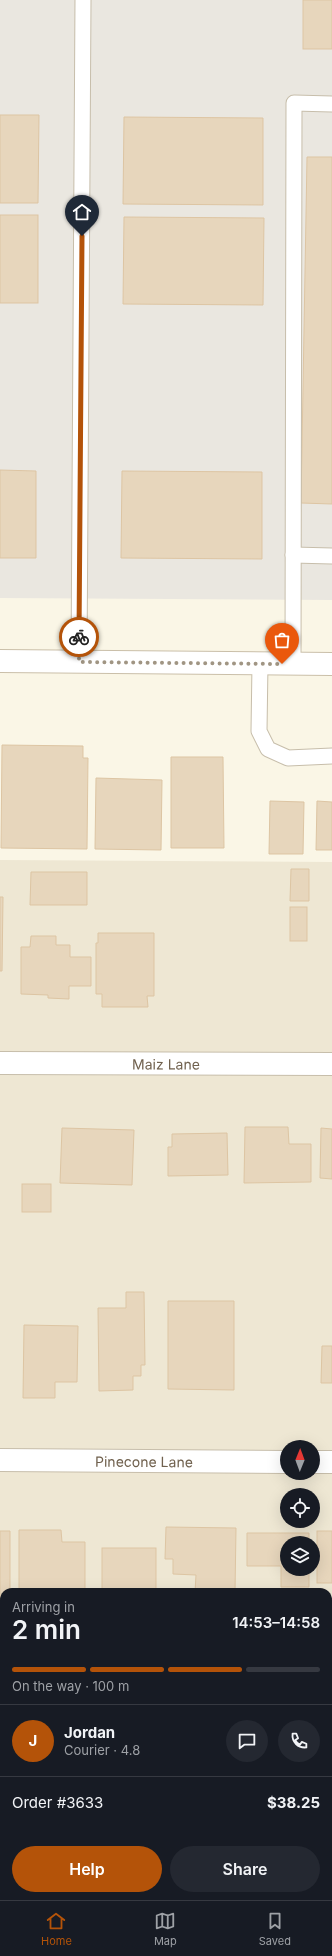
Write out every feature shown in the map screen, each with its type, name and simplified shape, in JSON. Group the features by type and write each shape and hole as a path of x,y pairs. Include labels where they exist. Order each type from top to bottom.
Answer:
{"street":[{"path":"0,661 332,664"},
{"name":"Maiz Lane","path":"0,1063 332,1064"},
{"name":"Pinecone Lane","path":"0,1460 280,1462"},
{"path":"320,1462 332,1462"}],"lane":[{"path":"79,662 83,0"},
{"path":"293,664 294,104 332,104"},
{"path":"293,555 332,556"},
{"path":"260,664 259,731 268,749 288,758 332,756"}],"shaded area":[{"path":"0,0 332,0 332,600 0,598"},
{"path":"0,860 332,862 332,1588 0,1588"}],"building":[{"path":"303,0 332,0 332,49 303,49"},
{"path":"0,115 39,115 38,203 0,203"},
{"path":"124,117 263,118 263,205 123,204"},
{"path":"307,157 332,157 332,504 301,503"},
{"path":"0,215 38,215 38,303 0,303"},
{"path":"124,217 264,218 263,305 123,304"},
{"path":"0,470 36,471 36,558 0,558"},
{"path":"122,471 262,472 262,559 121,558"},
{"path":"2,745 83,746 83,758 88,758 87,849 1,848"},
{"path":"171,757 223,757 224,848 171,848"},
{"path":"96,778 162,780 161,850 95,849"},
{"path":"270,801 304,802 303,854 269,854"},
{"path":"317,801 332,802 332,850 316,850"},
{"path":"291,869 309,869 309,901 290,901"},
{"path":"31,872 87,872 87,905 30,905"},
{"path":"0,897 3,897 2,971 0,971"},
{"path":"290,907 307,907 307,941 290,941"},
{"path":"98,933 154,933 154,996 147,996 148,1007 102,1007 102,994 96,994 96,943 98,943"},
{"path":"31,936 56,936 56,945 70,945 70,957 91,957 91,986 69,986 69,999 48,998 48,995 21,994 21,947 30,947"},
{"path":"245,1127 288,1127 289,1144 311,1144 311,1182 244,1183"},
{"path":"62,1128 134,1130 132,1185 60,1183"},
{"path":"321,1128 332,1129 332,1179 320,1178"},
{"path":"227,1133 228,1175 168,1176 168,1147 172,1147 172,1134"},
{"path":"22,1184 51,1184 51,1212 22,1212"},
{"path":"126,1292 144,1292 145,1365 141,1365 141,1376 133,1376 133,1390 99,1391 98,1308 126,1308"},
{"path":"168,1301 234,1301 234,1390 168,1389"},
{"path":"24,1325 78,1326 77,1382 55,1382 55,1398 23,1398"},
{"path":"322,1346 332,1346 332,1383 321,1383"},
{"path":"166,1527 236,1528 235,1588 195,1588 196,1575 173,1574 173,1559 165,1559"},
{"path":"19,1530 61,1530 62,1542 85,1542 85,1588 19,1588"},
{"path":"0,1531 10,1531 10,1588 0,1588"},
{"path":"317,1531 332,1531 332,1583 317,1583 317,1576 320,1576 320,1536 317,1536"},
{"path":"247,1533 309,1533 309,1536 280,1536 280,1566 247,1566"},
{"path":"102,1548 156,1548 156,1588 102,1588"},
{"path":"281,1576 309,1576 309,1587 281,1587"}],"way so far":[{"path":"79,637 79,662 282,664"}],"route":[{"path":"79,637 82,236"}]}
